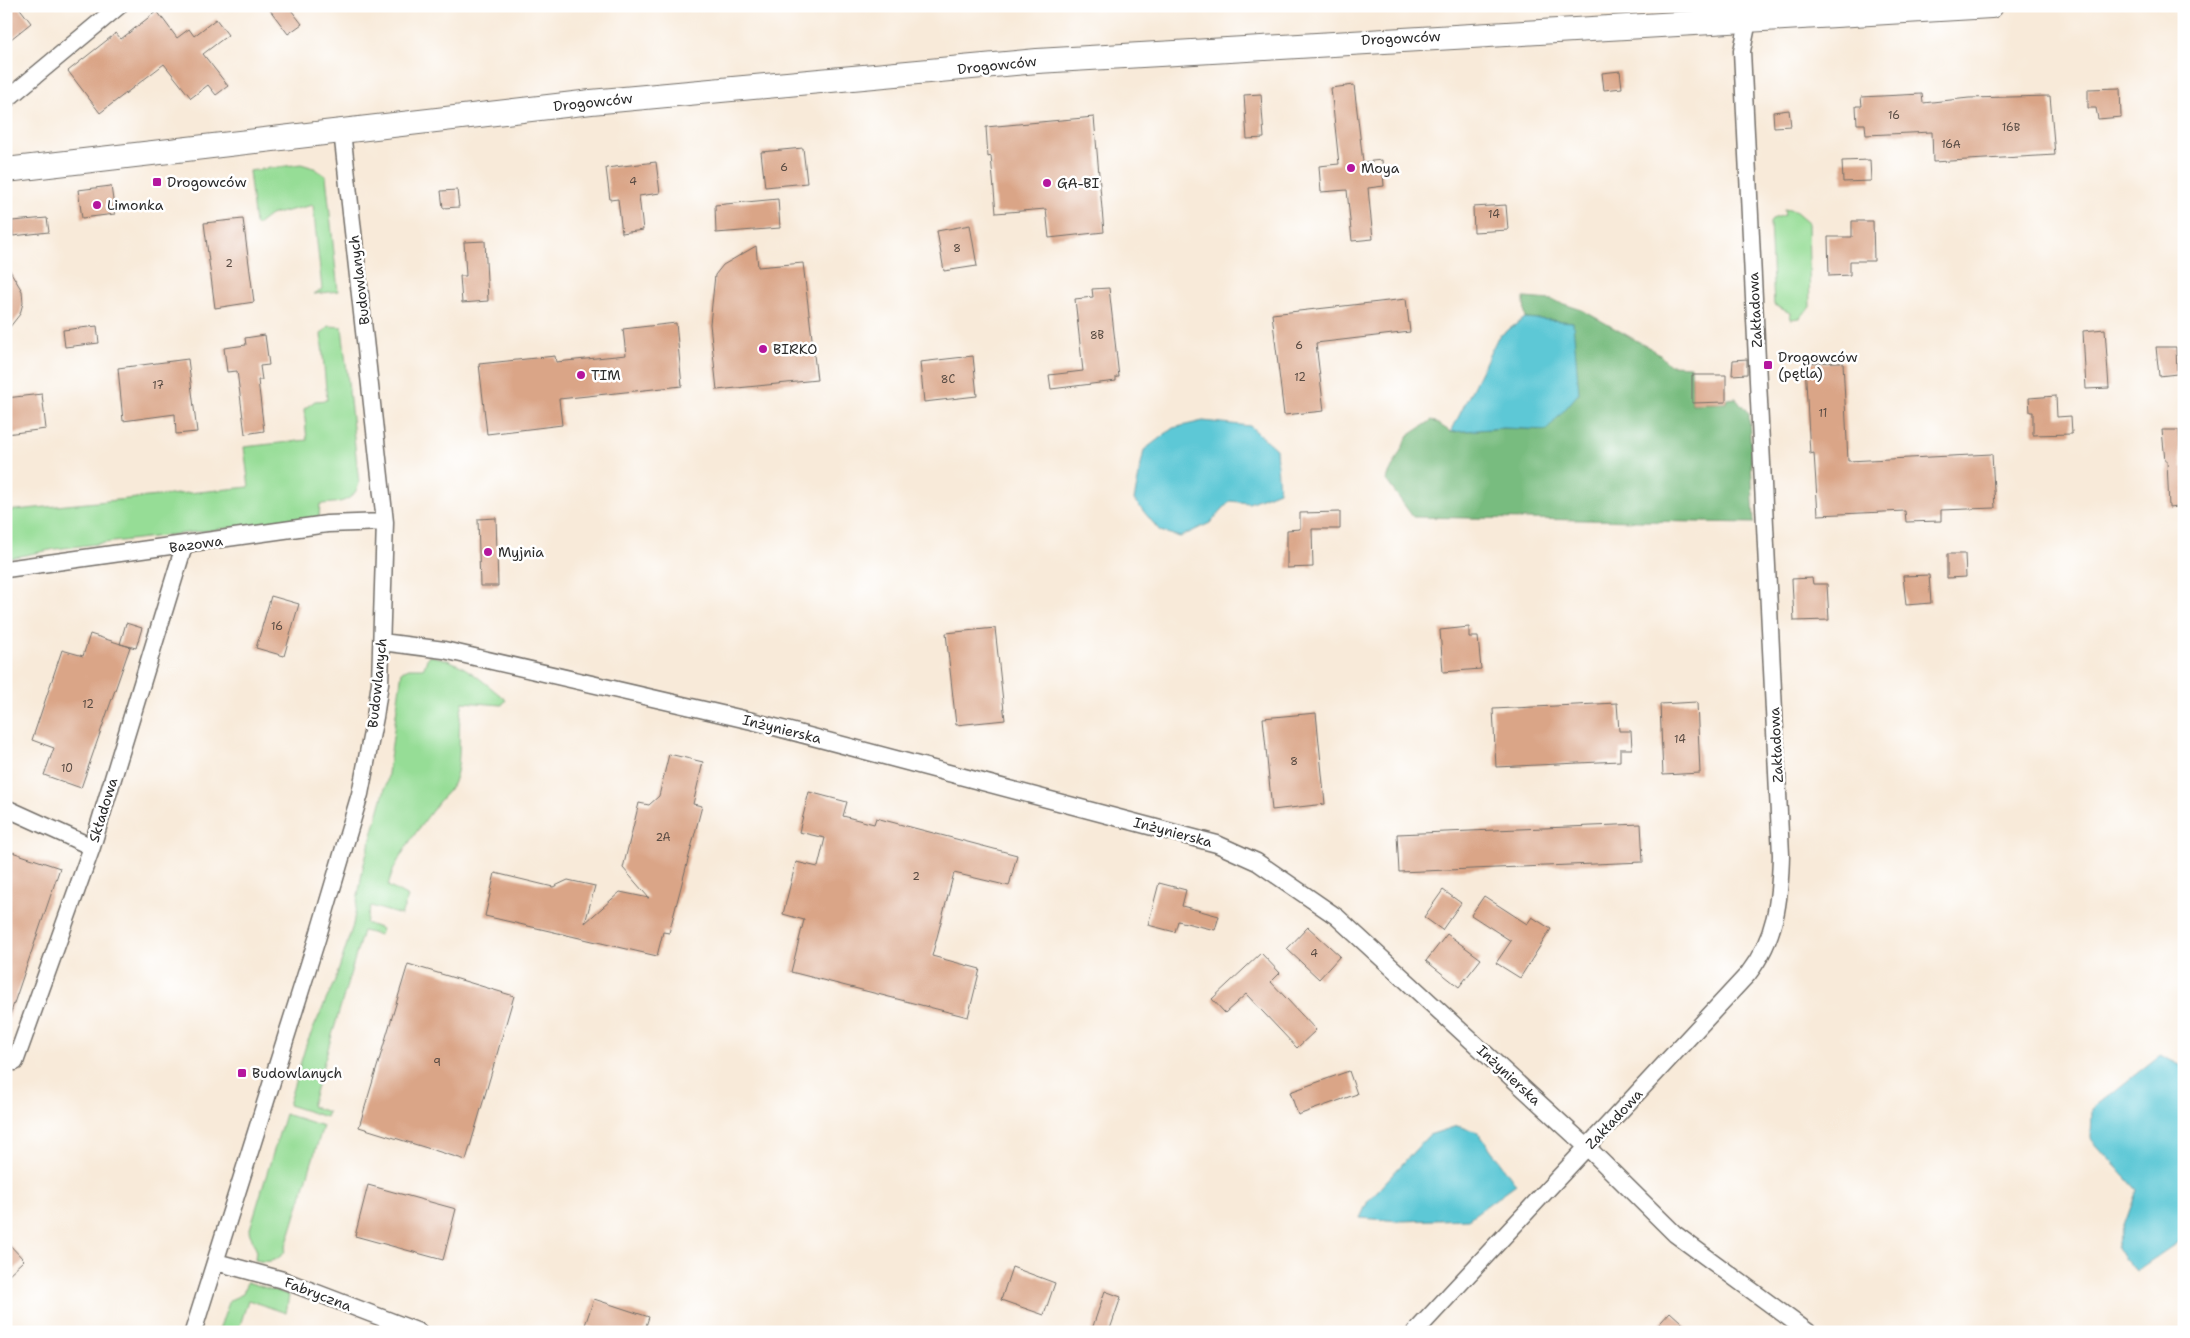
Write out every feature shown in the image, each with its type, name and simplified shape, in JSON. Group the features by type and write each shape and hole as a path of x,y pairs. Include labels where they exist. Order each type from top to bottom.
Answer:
{"main road":[{"name":"Drogowców","path":"6,170 591,102 1037,61 1750,13 1991,6"}],"street":[{"path":"6,100 119,6"},
{"name":"Zakładowa","path":"1415,1332 1588,1147 1758,960 1769,940 1779,900 1781,855 1742,51 1750,13"},
{"name":"Budowlanych","path":"194,1332 317,939 360,794 376,718 382,642 385,522 342,131"},
{"name":"Bazowa","path":"6,569 184,546 327,524 385,522"},
{"name":"Składowa","path":"6,1058 15,1062 92,847 184,546"},
{"name":"Inżynierska","path":"382,642 444,650 733,717 1218,844 1257,862 1337,917 1588,1147 1674,1234 1808,1332"},
{"path":"6,808 92,847"},
{"name":"Fabryczna","path":"216,1262 283,1280 419,1332"}],"green space":[{"path":"301,164 314,168 326,176 338,291 314,294 322,289 313,205 270,215 257,225 255,224 249,171"},
{"path":"1784,209 1795,211 1808,222 1810,307 1800,318 1791,319 1790,313 1774,305 1770,223 1772,219 1785,215"},
{"path":"1524,298 1552,300 1582,310 1657,352 1670,365 1691,366 1692,404 1726,403 1727,399 1736,398 1749,414 1754,523 1413,517 1386,480 1408,436 1432,420 1451,432 1503,428 1547,430 1573,322 1525,318"},
{"path":"329,326 342,327 359,483 357,490 349,498 344,501 320,504 319,517 55,549 6,559 6,511 249,487 244,447 307,440 304,409 315,401 327,400 321,334"},
{"path":"428,656 450,661 460,666 479,678 506,700 502,705 463,702 457,772 454,782 409,843 396,865 388,886 408,897 401,915 371,906 366,923 382,929 380,935 363,931 311,1106 328,1112 326,1117 288,1105 306,1045 336,978 353,925 363,867 387,781 402,671 409,668 424,668"},
{"path":"285,1114 323,1126 284,1253 274,1260 259,1261 255,1260 256,1249 249,1232"},
{"path":"247,1282 289,1295 286,1313 248,1300 238,1332 218,1332 230,1300 243,1294"}],"water":[{"path":"1525,318 1573,322 1579,393 1547,430 1503,428 1451,432 1498,337"},
{"path":"1203,421 1250,426 1276,449 1279,491 1249,503 1230,501 1210,523 1180,537 1160,531 1134,500 1144,450 1173,428"},
{"path":"2160,1055 2184,1067 2184,1238 2136,1271 2116,1248 2137,1190 2091,1139 2092,1109"},
{"path":"1457,1126 1478,1132 1516,1184 1468,1219 1401,1221 1360,1218 1368,1201 1429,1135"}],"building":[{"path":"6,6 18,6 31,23 6,43"},
{"path":"267,6 288,6 302,24 288,34"},
{"path":"157,11 177,38 189,29 194,36 216,19 228,35 203,54 228,86 216,95 208,85 191,98 164,64 100,113 68,71 116,33 121,39"},
{"path":"1620,71 1622,88 1604,90 1602,73"},
{"path":"1354,85 1363,162 1382,160 1384,186 1368,188 1373,239 1352,241 1347,190 1321,192 1319,166 1339,164 1331,88"},
{"path":"2120,88 2121,117 2098,119 2096,108 2088,108 2088,89"},
{"path":"1261,94 1264,138 1247,139 1244,95"},
{"path":"1922,94 1923,103 1969,98 2050,96 2055,155 1933,162 1932,132 1866,135 1865,124 1857,124 1856,106 1862,106 1861,97"},
{"path":"1789,110 1791,126 1774,127 1773,112"},
{"name":"GA-BI","path":"1094,117 1104,232 1049,238 1046,209 996,213 991,156 988,157 986,127"},
{"path":"803,148 807,183 765,187 761,152"},
{"path":"1870,160 1871,181 1843,182 1842,161"},
{"path":"656,162 660,193 639,196 643,230 622,233 618,199 610,200 606,168"},
{"name":"Limonka","path":"111,186 115,214 82,218 78,190"},
{"path":"457,190 459,207 443,208 441,191"},
{"path":"778,199 780,228 716,233 715,205"},
{"path":"1506,205 1508,230 1474,232 1473,207"},
{"path":"47,218 49,232 13,236 12,221"},
{"path":"243,219 254,302 215,308 204,223"},
{"path":"1852,221 1873,221 1874,261 1850,261 1850,275 1829,276 1828,237 1852,237"},
{"path":"970,225 977,266 944,271 937,231"},
{"path":"485,241 488,301 462,303 460,276 466,276 464,242"},
{"name":"BIRKO","path":"756,246 758,267 803,263 817,380 717,390 710,324 715,275 723,265"},
{"path":"6,264 22,291 23,303 20,314 6,332"},
{"path":"1109,288 1119,377 1116,377 1116,381 1051,389 1049,375 1083,371 1075,299 1093,297 1092,289"},
{"path":"1406,299 1410,332 1316,343 1324,411 1284,415 1272,314"},
{"name":"TIM","path":"676,323 682,386 559,399 562,425 487,434 479,364 555,356 556,362 626,355 623,329"},
{"path":"97,326 99,343 65,347 63,330"},
{"path":"2105,329 2109,388 2086,389 2083,331"},
{"path":"265,335 269,365 260,366 262,380 258,380 264,431 245,434 237,371 227,372 224,348 246,345 245,338"},
{"path":"2156,347 2176,347 2177,374 2159,376"},
{"path":"973,356 977,396 924,402 920,362"},
{"path":"188,359 197,432 176,434 175,414 123,421 118,368"},
{"path":"1747,359 1747,374 1732,375 1733,360"},
{"path":"1843,362 1848,461 1992,454 1995,508 1941,510 1941,521 1906,522 1905,511 1818,515 1814,453 1810,454 1805,363"},
{"path":"1692,375 1726,375 1726,402 1692,403"},
{"path":"42,394 46,429 6,434 6,398"},
{"path":"2056,396 2057,417 2071,416 2072,434 2033,435 2033,412 2030,412 2029,398"},
{"path":"2162,430 2179,430 2181,467 2184,467 2184,506 2169,508 2167,461 2165,461"},
{"path":"1340,512 1340,529 1312,529 1313,567 1287,568 1287,530 1300,529 1300,513"},
{"name":"Myjnia","path":"496,518 498,586 480,586 478,519"},
{"path":"1947,554 1965,554 1966,577 1947,578"},
{"path":"1929,575 1931,603 1906,605 1903,576"},
{"path":"1812,578 1813,584 1827,584 1829,620 1794,621 1792,579"},
{"path":"271,596 299,604 284,656 256,648"},
{"path":"126,623 142,628 136,648 120,644"},
{"path":"1469,627 1469,637 1478,637 1481,669 1443,672 1440,630"},
{"path":"995,628 1005,720 956,725 946,633"},
{"path":"90,634 130,647 81,788 44,775 54,748 32,740 62,650 83,656"},
{"path":"1697,702 1700,773 1663,775 1660,704"},
{"path":"1617,703 1619,731 1631,731 1632,749 1620,749 1620,761 1496,767 1493,709"},
{"path":"1316,713 1325,804 1272,810 1263,718"},
{"path":"669,754 703,762 693,804 702,806 669,933 663,932 657,956 485,916 495,873 553,887 568,880 595,886 585,923 620,892 649,898 623,868 639,803 649,805 659,796"},
{"path":"809,792 847,802 843,816 874,824 876,818 1017,855 1009,886 954,873 932,956 980,969 968,1017 791,972 804,920 783,914 796,862 818,867 825,838 799,832"},
{"path":"1641,824 1643,862 1399,872 1397,834"},
{"path":"9,851 60,868 9,1018 6,1018 6,860"},
{"path":"1159,883 1186,890 1182,906 1219,916 1215,930 1178,921 1175,932 1148,925"},
{"path":"1443,890 1461,903 1442,930 1424,917"},
{"path":"1484,896 1527,924 1532,917 1551,929 1520,978 1496,963 1511,941 1471,915"},
{"path":"1308,927 1340,956 1319,979 1287,949"},
{"path":"1447,934 1481,959 1459,987 1426,961"},
{"path":"1261,953 1280,973 1271,982 1316,1030 1297,1048 1246,994 1225,1013 1212,999"},
{"path":"408,964 514,996 466,1160 359,1127"},
{"path":"1349,1071 1357,1094 1298,1115 1290,1092"},
{"path":"368,1185 456,1209 443,1260 355,1236"},
{"path":"6,1241 24,1260 6,1277"},
{"path":"1012,1267 1055,1283 1044,1315 1001,1300"},
{"path":"1105,1291 1121,1297 1109,1332 1091,1332"},
{"path":"594,1299 649,1317 644,1332 604,1332 585,1325"},
{"path":"1670,1312 1692,1332 1652,1332"}],"place":[{"name":"Moya","path":"1351,168"},
{"name":"Drogowców","path":"157,182"},
{"name":"GA-BI","path":"1047,183"},
{"name":"Limonka","path":"97,205"},
{"name":"BIRKO","path":"763,349"},
{"name":"Drogowców (pętla)","path":"1768,365"},
{"name":"TIM","path":"581,375"},
{"name":"Myjnia","path":"488,552"},
{"name":"Budowlanych","path":"242,1073"}]}
